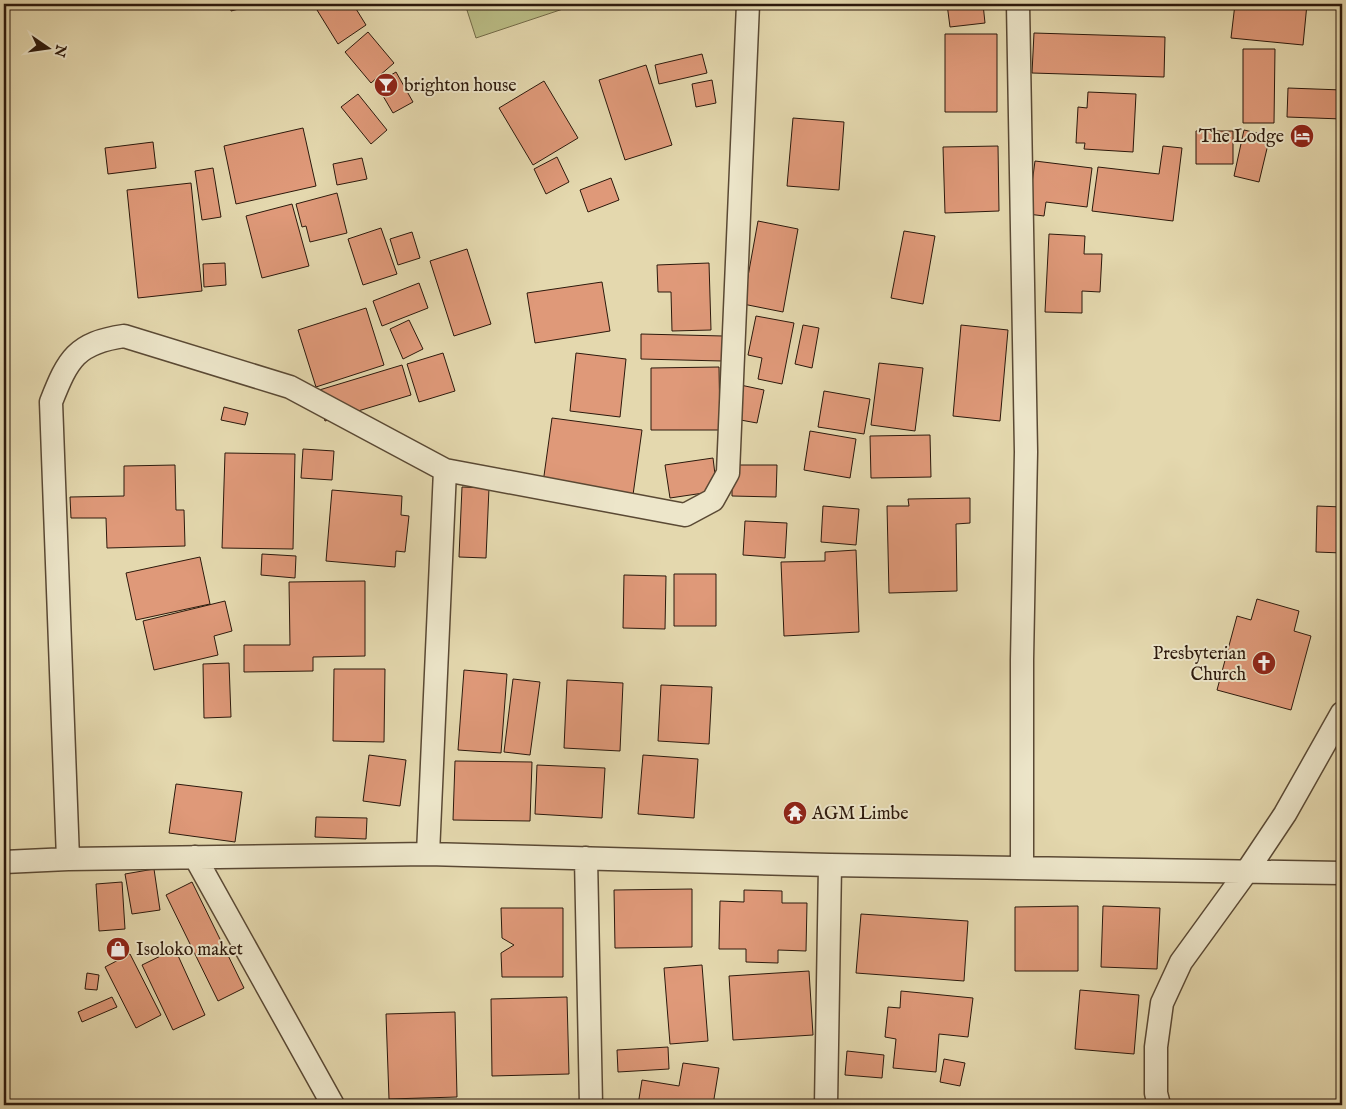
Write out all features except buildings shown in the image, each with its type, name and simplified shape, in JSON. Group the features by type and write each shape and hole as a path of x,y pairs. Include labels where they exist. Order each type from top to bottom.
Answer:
{"street":[{"path":"68,858 51,402 63,371 78,351 102,339 124,336 290,387 445,470 685,515 713,500 728,473 748,4"},
{"path":"1018,4 1026,452 1022,660 1022,868"},
{"path":"428,854 445,470"},
{"path":"1159,1105 1156,1093 1156,1047 1162,1003 1181,962 1247,871 1285,814 1342,713"},
{"path":"4,862 68,858 428,854 830,865 1342,873"},
{"path":"195,857 333,1105"},
{"path":"586,858 591,1105"},
{"path":"826,1105 830,865"}],"green space":[{"path":"465,4 578,4 476,38"}],"place":[{"name":"brighton house","path":"386,85"},
{"name":"The Lodge","path":"1302,136"},
{"name":"Presbyterian Church","path":"1264,663"},
{"name":"AGM Limbe","path":"795,813"},
{"name":"Isoloko maket","path":"118,949"}]}
